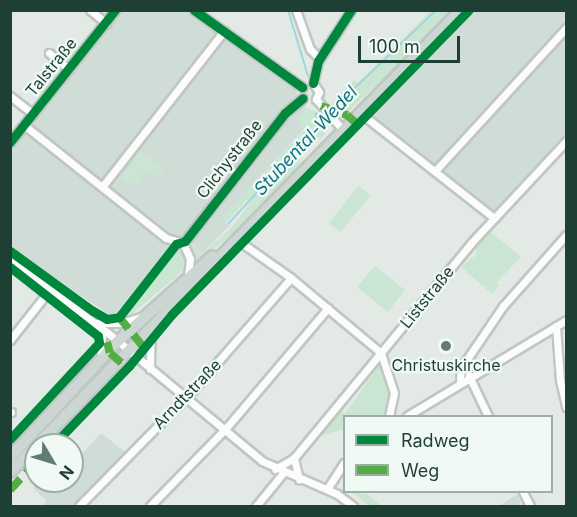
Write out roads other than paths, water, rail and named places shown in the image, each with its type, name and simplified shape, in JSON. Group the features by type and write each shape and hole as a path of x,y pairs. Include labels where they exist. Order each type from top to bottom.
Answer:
{"main road":[{"path":"50,433 359,111 461,10"},
{"path":"10,457 143,316 188,276 233,241"},
{"path":"10,472 24,459"}],"street":[{"path":"90,10 106,22"},
{"name":"Talstraße","path":"10,142 115,10"},
{"path":"194,10 302,87 303,98 316,99 342,129"},
{"path":"296,10 310,49 319,58"},
{"path":"313,83 319,58 351,10"},
{"path":"435,171 567,28"},
{"path":"102,187 224,31"},
{"name":"Talstraße","path":"49,53 69,69"},
{"path":"302,87 313,83"},
{"path":"313,83 320,92 316,99"},
{"name":"Talstraße","path":"10,96 33,114"},
{"name":"Clichystraße","path":"183,243 282,117 303,98"},
{"path":"359,111 494,218"},
{"path":"24,125 173,243 183,243 190,259 188,276"},
{"name":"Liststraße","path":"275,469 294,458 494,218 567,141"},
{"path":"460,381 461,368 503,306 567,234"},
{"path":"233,241 291,278 381,353 394,393 389,415"},
{"path":"10,259 118,341 224,431 275,469 327,489 353,507"},
{"name":"Arndtstraße","path":"79,507 291,278"},
{"path":"10,340 51,288"},
{"path":"150,507 224,431 328,308"},
{"path":"94,323 121,323 143,316"},
{"path":"410,415 460,381 567,320"},
{"path":"94,323 102,337 101,358"},
{"path":"556,326 560,380 567,407"},
{"path":"150,369 152,328"},
{"path":"469,376 487,415"},
{"path":"294,458 299,479"},
{"path":"327,489 343,466"},
{"path":"256,507 283,473"},
{"path":"523,493 530,507"}],"waterway":[{"path":"288,10 308,76"},
{"name":"Stubental-Wedel","path":"229,223 343,99 436,10"},
{"path":"316,113 316,128"}],"place":[{"name":"Christuskirche","path":"446,346"}]}
